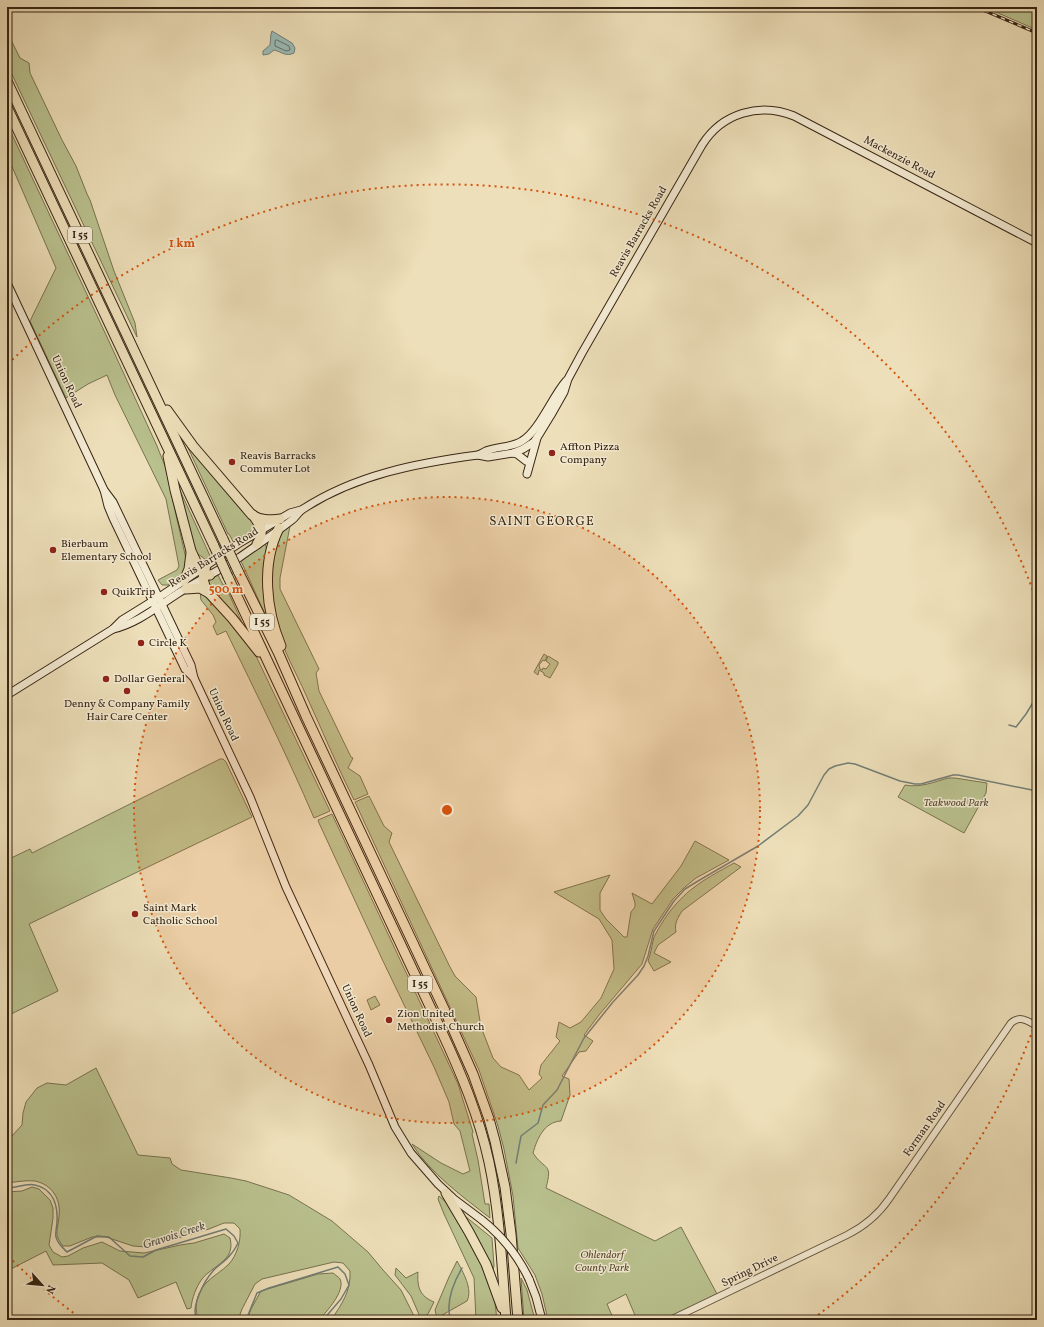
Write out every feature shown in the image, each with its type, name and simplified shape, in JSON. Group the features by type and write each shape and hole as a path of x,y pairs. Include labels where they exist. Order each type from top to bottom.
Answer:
{"highway":[{"name":"I 55","path":"7,81 238,571 288,672 310,724 461,1046 481,1096 495,1141 505,1187 511,1234 518,1320"},
{"name":"I 55","path":"7,107 451,1051 469,1095 483,1139 493,1184 499,1226 506,1320"},
{"path":"152,389 193,446 252,515 260,536 269,545 270,556 268,581 270,604 277,636 287,661 288,672"},
{"path":"166,445 175,490 192,551 205,573 205,586 209,593 232,618 271,667"},
{"path":"252,515 261,520 280,519"},
{"path":"270,556 279,528"},
{"path":"192,551 185,585 200,588 209,593"},
{"path":"446,1192 486,1264 506,1320"}],"main road":[{"name":"Mackenzie Road","path":"747,111 769,110 794,116 1037,243"},
{"name":"Reavis Barracks Road","path":"7,695 113,629 125,627 158,602 260,536 280,519 290,513 301,510 333,493 382,473 433,461 478,455 487,450 516,444 528,437 559,389 568,379 705,139 725,121 737,114 747,111"},
{"name":"Union Road","path":"7,283 104,490 108,506 192,665 194,678 250,797 286,887 369,1065 395,1127 411,1153 446,1192 482,1220 508,1245 523,1267 529,1280 536,1297 542,1320"},
{"name":"Reavis Barracks Road","path":"478,455 488,458 513,453 523,449 537,438 564,392 568,379"},
{"path":"527,474 537,438"},
{"path":"513,453 517,454 526,461"},
{"name":"Union Road","path":"104,490 113,502 153,583 158,602"},
{"name":"Reavis Barracks Road","path":"205,573 260,536 279,528 293,519 301,510"},
{"path":"153,583 162,588 172,588"},
{"name":"Reavis Barracks Road","path":"158,602 172,588 185,585"}],"street":[{"name":"Forman Road","path":"838,1240 863,1226 882,1209 1008,1026 1017,1019 1024,1019 1037,1026"},
{"name":"Spring Drive","path":"670,1320 838,1240"}],"green space":[{"path":"985,7 1037,7 1037,30 989,9"},
{"path":"7,32 20,58 29,63 30,73 76,166 90,200 114,271 135,323 137,337 7,64"},
{"path":"7,124 107,337 165,466 187,563 181,577 168,585 162,585 158,580 177,570 179,566 166,499 115,395 107,375 88,384 66,398 30,321 56,268 7,155"},
{"path":"183,437 254,520 258,529 234,543 228,534"},
{"path":"178,486 211,558 205,559 195,552"},
{"path":"290,526 280,578 280,589 319,669 316,673 319,691 351,757 353,758 348,768 360,776 368,794 354,800 286,653 277,627 272,583 273,559 279,537"},
{"path":"265,544 267,549 269,623 241,561"},
{"path":"218,575 223,585 225,585 244,627 208,588 208,581"},
{"path":"200,591 207,595 249,645 257,658 330,811 314,818 282,747 226,631 217,635 213,626 216,622 213,615 201,600"},
{"path":"544,654 547,656 545,661 543,660 539,665 540,669 546,669 550,664 546,661 548,656 558,662 550,678 539,670 538,675 534,672"},
{"path":"220,759 223,759 226,762 252,817 29,924 58,991 7,1016 7,860 30,849 32,853"},
{"name":"Teakwood Park","path":"948,778 987,783 986,793 964,833 898,797 905,785 922,785"},
{"name":"Ohlendorf County Park","path":"369,796 384,826 392,833 389,842 450,967 455,976 476,997 481,1027 493,1058 501,1067 519,1075 529,1090 542,1078 539,1074 541,1065 560,1041 556,1037 559,1022 570,1028 581,1022 601,998 614,969 612,940 599,919 554,892 610,875 600,893 600,910 606,919 624,937 627,937 631,912 635,907 632,893 652,904 681,866 695,841 729,860 696,878 673,899 653,929 642,964 584,1035 593,1041 586,1051 579,1052 562,1076 569,1079 570,1095 561,1121 550,1124 542,1132 533,1153 548,1170 549,1174 546,1188 655,1241 681,1227 717,1294 665,1320 637,1320 626,1294 607,1304 614,1320 583,1320 581,1315 575,1320 548,1320 542,1294 535,1275 518,1248 513,1196 504,1149 498,1126 479,1070 355,802"},
{"path":"332,814 458,1084 473,1132 472,1134 485,1204 489,1204 490,1218 438,1175 428,1165 412,1144 441,1163 463,1174 470,1171 460,1131 454,1124 449,1102 434,1067 319,823 318,820"},
{"path":"734,863 741,867 682,911 676,923 676,932 658,945 654,953 671,962 654,971 648,961 654,937 668,914 690,890"},
{"path":"375,996 380,1005 371,1010 367,1000"},
{"path":"96,1068 138,1155 170,1158 172,1164 181,1170 246,1181 289,1195 332,1221 368,1252 401,1290 413,1314 414,1320 331,1320 345,1297 350,1278 350,1271 343,1263 334,1262 262,1279 255,1284 238,1320 199,1320 196,1310 198,1295 207,1282 229,1264 236,1252 239,1243 240,1229 234,1223 224,1223 209,1229 146,1247 133,1246 106,1237 92,1237 70,1246 63,1246 57,1235 59,1204 51,1190 47,1186 35,1181 7,1183 7,1135 12,1136 22,1125 26,1102 37,1088 47,1083 66,1085"},
{"path":"32,1187 39,1189 50,1200 53,1208 53,1218 49,1245 53,1252 62,1257 102,1242 120,1251 144,1253 194,1243 224,1234 230,1238 230,1252 222,1262 202,1279 192,1300 191,1308 187,1309 176,1282 138,1298 129,1280 102,1263 53,1265 46,1251 7,1271 7,1192 22,1191"},
{"path":"439,1196 448,1204 479,1255 494,1294 497,1320 476,1320 474,1278 444,1214 438,1199"},
{"path":"465,1216 492,1238 494,1266 492,1273 465,1219"},
{"path":"457,1261 468,1286 469,1296 467,1301 437,1318 435,1310"},
{"path":"396,1268 406,1278 418,1272 418,1282 422,1294 434,1302 428,1314 421,1319 411,1296 395,1275"},
{"path":"333,1273 340,1279 340,1289 334,1301 319,1320 247,1320 261,1291 318,1274"},
{"path":"521,1278 527,1290 535,1320 524,1320"}],"water":[{"path":"272,31 292,43 295,48 294,53 286,54 274,50 269,54 263,55 263,51 270,45"}],"waterway":[{"path":"1009,725 1016,727 1037,696"},
{"path":"516,1163 521,1136 538,1123 543,1105 557,1090 584,1038 644,966 654,931 674,901 685,889 758,846 798,816 808,805 824,775 829,769 848,763 855,764 900,781 915,784 921,784 958,775 1037,791"},
{"name":"Gravois Creek","path":"7,1188 35,1185 41,1187 50,1194 57,1210 56,1237 59,1244 67,1252 97,1236 109,1237 130,1256 143,1257 156,1250 226,1229 234,1236 238,1243 229,1256 213,1271 202,1288 195,1309 197,1320"},
{"name":"Gravois Creek","path":"246,1320 257,1293 338,1267 345,1274 349,1285 341,1299 323,1320"},
{"path":"451,1320 449,1312 451,1294 462,1268"}],"railway":[{"path":"976,7 1037,33"}],"place":[{"name":"Affton Pizza Company","path":"552,453"},
{"name":"Reavis Barracks Commuter Lot","path":"232,462"},
{"name":"Bierbaum Elementary School","path":"53,550"},
{"name":"QuikTrip","path":"104,592"},
{"name":"Circle K","path":"141,643"},
{"name":"Dollar General","path":"106,679"},
{"name":"Denny & Company Family Hair Care Center","path":"127,691"},
{"name":"Saint Mark Catholic School","path":"135,914"},
{"name":"Zion United Methodist Church","path":"389,1020"}],"district":[{"name":"SAINT GEORGE","path":"542,522"}]}
